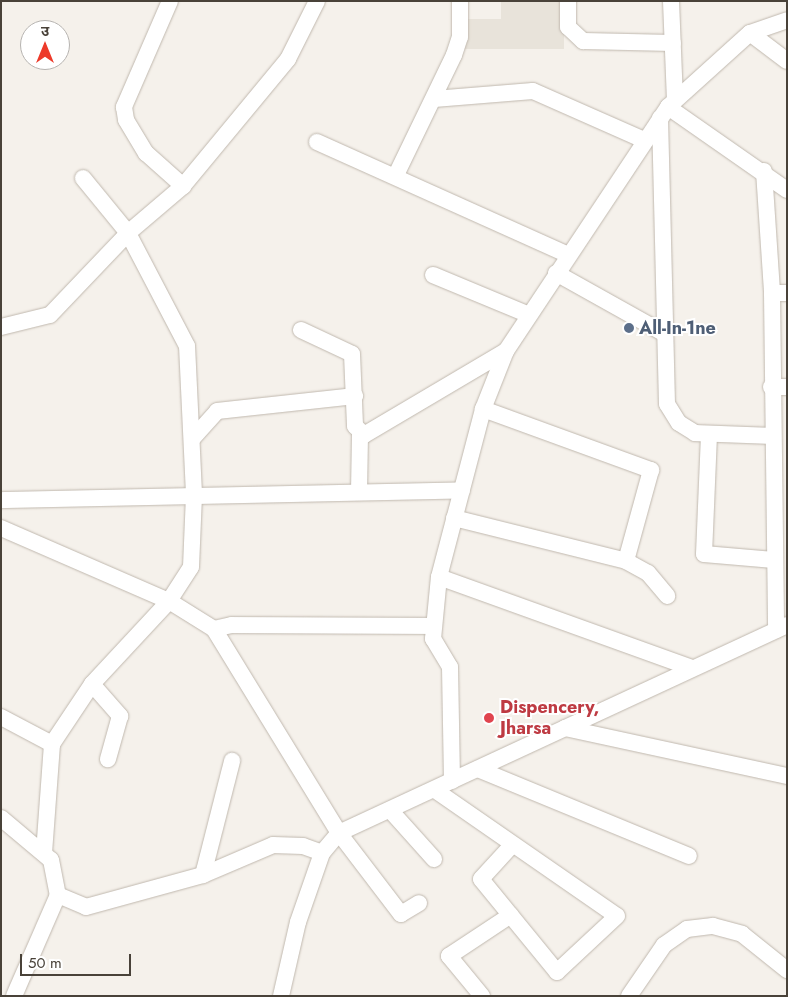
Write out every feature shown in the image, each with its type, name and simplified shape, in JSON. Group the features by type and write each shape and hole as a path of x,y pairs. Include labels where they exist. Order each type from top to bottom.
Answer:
{"street":[{"path":"170,1 124,106 126,120 146,153 183,186"},
{"path":"1,326 35,322 50,315 128,233 183,186 288,59 317,1"},
{"path":"396,175 434,99 460,38 460,1"},
{"path":"568,1 568,27 582,41 672,43"},
{"path":"671,1 672,43 668,108 665,334 667,404 679,423 694,433 772,436"},
{"path":"452,781 450,667 436,646 433,626 439,577 483,409 506,351 644,140 668,108 750,32 787,20"},
{"path":"750,32 787,61"},
{"path":"434,99 534,91 644,140"},
{"path":"668,108 764,171 787,190"},
{"path":"317,142 396,175 568,255"},
{"path":"281,996 298,922 322,853 339,833 782,628 774,560 779,481 772,436 779,387 779,293 764,171"},
{"path":"44,853 52,744 92,684 169,601 191,567 194,494 187,346 128,233 83,178"},
{"path":"556,274 665,334"},
{"path":"432,275 529,315"},
{"path":"301,330 352,354 355,426 360,433 359,492"},
{"path":"360,433 374,432 506,351"},
{"path":"192,438 217,411 355,396"},
{"path":"483,409 651,470 626,561"},
{"path":"709,434 704,554 774,560"},
{"path":"1,500 194,494 462,490"},
{"path":"454,518 626,561 648,573 667,596"},
{"path":"1,528 169,601 214,629 339,833 401,914 420,903"},
{"path":"439,577 692,668"},
{"path":"214,629 232,625 433,626"},
{"path":"92,684 120,716 108,759"},
{"path":"1,717 52,744"},
{"path":"565,728 787,776"},
{"path":"203,874 232,761"},
{"path":"478,769 689,856"},
{"path":"435,790 616,916 557,972 481,879 512,845"},
{"path":"390,810 434,860"},
{"path":"1,818 44,853 55,868 58,895 14,996"},
{"path":"58,895 93,907 203,874 272,845 304,846 322,853"},
{"path":"482,996 449,956 511,916"},
{"path":"629,996 664,945 687,928 713,926 742,934 787,970"}],"shaded area":[{"path":"501,1 564,1 564,49 463,49 462,19 501,19"}],"place":[{"name":"All-In-1ne","path":"629,328"},
{"name":"Dispencery, Jharsa","path":"489,718"}]}
